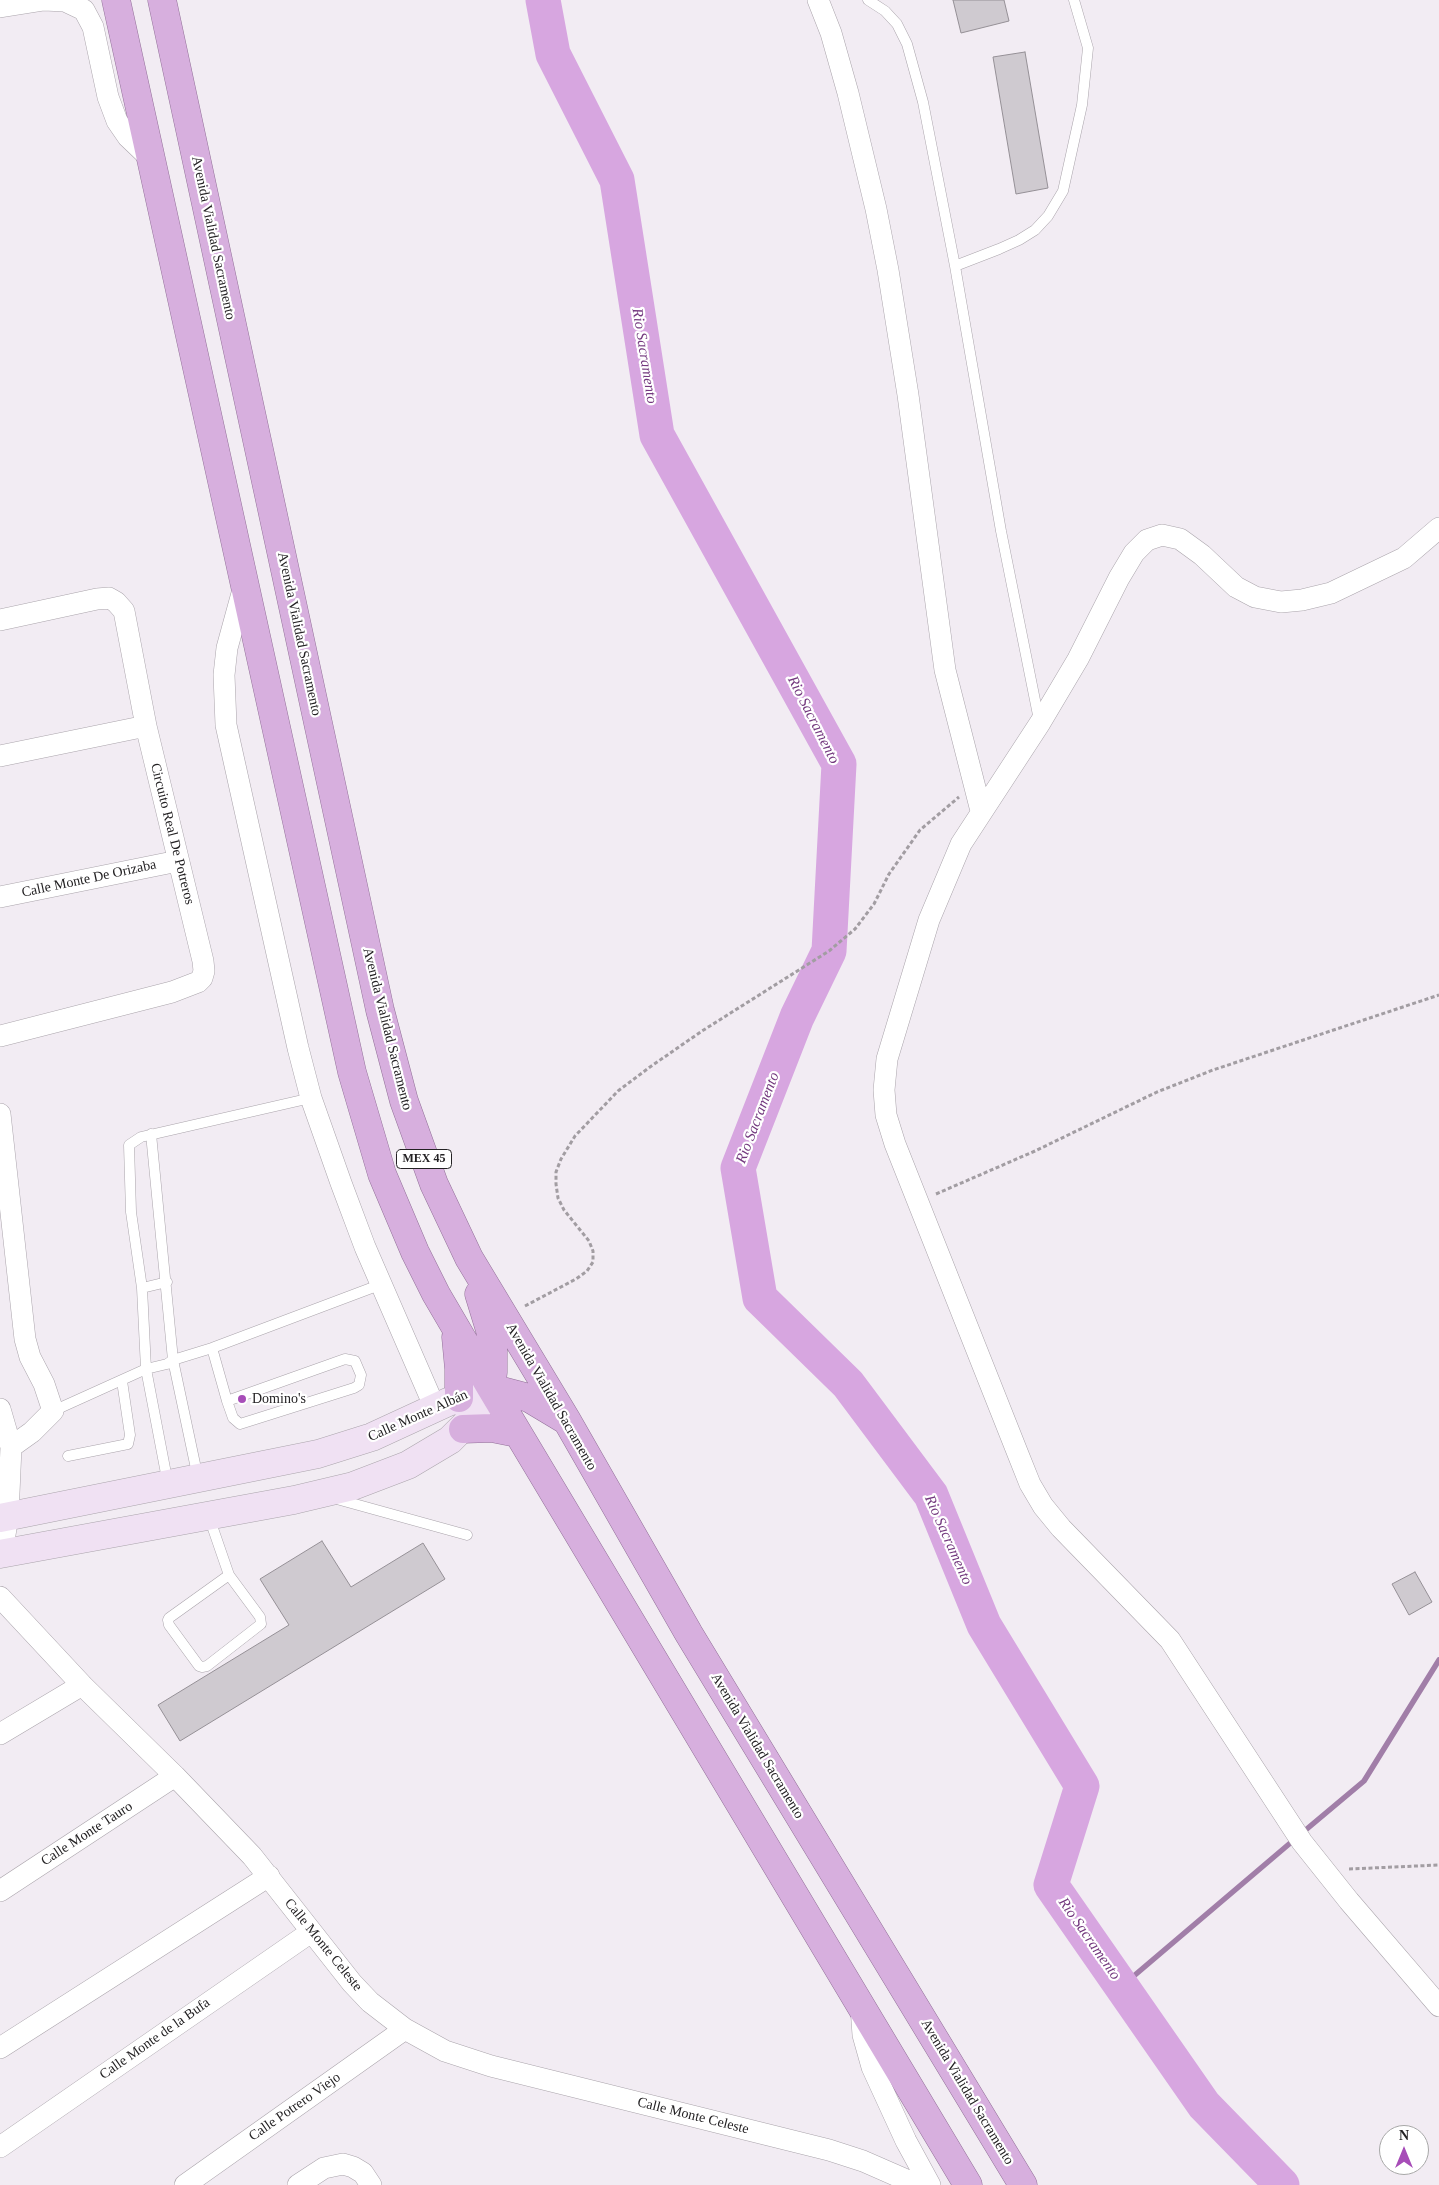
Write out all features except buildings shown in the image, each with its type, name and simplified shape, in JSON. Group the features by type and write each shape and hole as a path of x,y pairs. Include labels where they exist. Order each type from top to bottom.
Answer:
{"highway":[{"name":"MEX 45","path":"116,0 352,1072 367,1127 398,1215 436,1294 517,1433 968,2185"},
{"name":"Avenida Vialidad Sacramento","path":"162,0 380,1010 391,1056 418,1142 451,1223 469,1258 566,1420 688,1634 1023,2185"},
{"path":"469,1258 493,1346 491,1388 529,1398 548,1407 566,1420"},
{"path":"447,1403 459,1358 454,1325"},
{"path":"463,1429 492,1428 517,1433"}],"main road":[{"name":"Calle Monte Albán","path":"4,1517 283,1462 340,1448 391,1430 447,1403 491,1388"},
{"name":"Calle Monte Albán","path":"1,1554 323,1494 381,1477 431,1452 463,1429 478,1410 491,1388"}],"street":[{"path":"0,8 44,0 65,1 84,10 93,27 108,97 118,121 128,137 151,159"},
{"path":"818,0 831,34 848,93 876,209 888,270 909,404 945,670 981,811"},
{"path":"1439,528 1404,558 1339,589 1302,600 1281,602 1255,597 1236,587 1202,555 1180,539 1162,535 1147,540 1134,552 1078,659 1040,723 960,844 929,920 887,1059 884,1090 886,1115 917,1202 1030,1484 1043,1506 1060,1528 1170,1640 1188,1664 1281,1811 1324,1870 1439,2006"},
{"path":"244,586 227,648 224,675 226,725 269,921 311,1098 344,1191 382,1284 447,1403"},
{"name":"Circuito Real De Potreros","path":"0,620 109,598 116,602 124,611 146,726 203,961 202,978 198,982 172,992 0,1036"},
{"path":"0,756 146,726"},
{"name":"Calle Monte De Orizaba","path":"0,897 178,861"},
{"path":"0,1114 24,1339 30,1357 44,1384 53,1412 32,1432 11,1447"},
{"path":"0,1409 11,1447 1,1554"},
{"name":"Calle Monte Celeste","path":"0,1596 82,1685 175,1776 236,1840 268,1876 352,1983 370,2002 405,2029 438,2048 464,2058 829,2150 872,2165 918,2185"},
{"path":"0,1734 82,1685"},
{"name":"Calle Monte Tauro","path":"0,1891 175,1776"},
{"path":"0,2048 268,1876"},
{"name":"Calle Monte de la Bufa","path":"0,2147 311,1932"},
{"path":"861,2007 862,2035 872,2067 906,2141 930,2185"},
{"name":"Calle Potrero Viejo","path":"185,2185 405,2029"},
{"path":"298,2185 324,2168 343,2164 363,2173 371,2185"}],"lane":[{"path":"868,0 885,11 897,24 907,44 923,102 956,266 1001,531 1040,723"},
{"path":"956,266 999,249 1027,235 1048,216 1063,191 1084,89 1088,48 1074,0"},
{"path":"168,1485 146,1369 142,1288 131,1212 129,1145 151,1134 311,1098"},
{"path":"151,1134 167,1282 173,1360 198,1479"},
{"path":"142,1288 167,1282"},
{"path":"53,1412 146,1369 167,1364 173,1360 212,1348 382,1284"},
{"path":"212,1348 227,1401 236,1423 245,1424 354,1388 359,1385 362,1375 355,1361 345,1359 227,1401"},
{"path":"68,1456 128,1444 130,1435 122,1381"},
{"path":"323,1494 467,1535"},
{"path":"209,1516 229,1575 260,1618 261,1624 207,1666 202,1667 199,1666 169,1625 168,1620 229,1575"}],"path":[{"path":"504,1316 576,1279 588,1271 592,1262 593,1251 589,1241 564,1210 558,1198 556,1184 556,1172 561,1159 575,1136 618,1091 650,1067 830,951 856,929 874,904 889,874 920,830 974,784"},
{"path":"917,1202 1035,1151 1157,1092 1213,1070 1439,995"},
{"path":"1324,1870 1439,1865"}],"waterway":[{"name":"Rio Sacramento","path":"543,0 553,54 617,180 657,435 839,764 829,951 797,1017 738,1168 760,1298 848,1384 931,1495 984,1625 1082,1786 1051,1885 1204,2105 1282,2185"},
{"path":"1302,1833 1364,1781 1439,1660"},
{"path":"1122,1986 1295,1839"}],"place":[{"name":"Domino's","path":"242,1399"}]}
